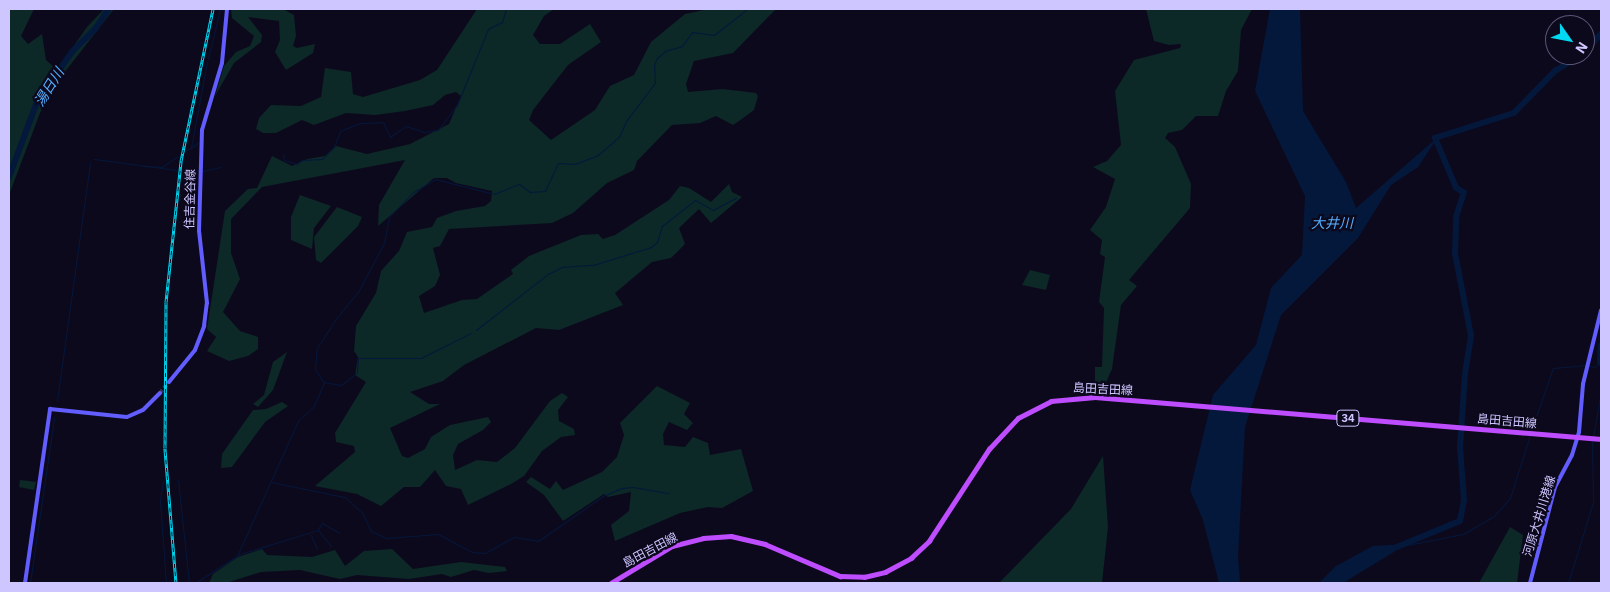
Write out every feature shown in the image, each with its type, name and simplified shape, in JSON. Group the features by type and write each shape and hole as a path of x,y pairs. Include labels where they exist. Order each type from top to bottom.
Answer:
{"main road":[{"name":"住吉金谷線","path":"169,382 195,350 204,326 207,304 199,231 202,130 222,63 227,9"},
{"name":"河原大井川港線","path":"1530,583 1555,487 1572,454 1579,432 1582,384 1601,310"},
{"path":"25,583 50,409 120,418 143,410 160,393"},
{"name":"島田吉田線","path":"611,583 672,546 721,536 760,542 840,576 872,576 894,569 929,541 989,449 1018,418 1051,400 1095,397 1601,438"}],"green space":[{"path":"9,9 34,9 21,36 28,44 42,34 46,60 56,69 43,90 87,27 104,9 114,9 60,78 40,113 9,195"},
{"path":"231,9 283,9 294,15 296,36 293,46 297,48 315,44 313,53 286,70 275,52 280,40 279,21 248,17 262,35 261,42 234,63 215,96 224,66 236,52 250,46 254,36 232,18"},
{"path":"477,9 554,9 544,16 533,35 540,44 560,44 590,24 601,42 568,65 533,110 529,120 551,140 595,110 610,86 634,75 651,42 685,14 709,9 776,9 733,53 694,61 686,84 688,92 723,89 756,93 758,96 754,110 739,121 733,125 716,116 700,123 672,125 637,161 634,170 607,183 573,213 552,223 449,229 440,246 433,248 440,275 435,286 419,296 424,313 462,300 477,299 513,274 511,270 529,256 581,235 598,234 603,239 615,235 669,200 680,186 689,188 711,202 729,184 732,192 742,197 711,223 699,209 679,228 685,244 671,258 652,262 615,293 623,305 559,330 536,328 464,365 443,381 410,392 429,404 440,404 390,428 402,456 408,458 425,449 431,437 450,425 488,417 491,422 483,430 458,444 453,455 455,470 477,460 497,462 515,448 550,401 562,393 568,397 558,410 559,421 574,429 575,435 561,437 542,451 524,476 468,505 461,489 446,486 435,470 420,487 404,487 381,506 357,494 315,486 355,452 354,446 336,442 335,433 366,382 355,375 358,357 354,351 356,326 376,293 381,271 399,251 407,232 432,227 437,218 456,211 485,206 491,201 492,191 456,183 447,178 434,178 378,226 379,205 405,160 262,187 231,219 231,253 240,279 223,312 240,331 258,337 258,349 248,356 229,361 207,351 216,337 207,329 225,211 248,189 257,188 272,156 292,166 307,159 325,156 336,146 367,154 410,144 449,124 461,96 456,92 445,95 433,105 405,111 375,115 346,113 314,125 302,120 276,133 263,133 256,129 259,118 271,105 301,106 321,97 325,68 351,72 353,94 363,97 420,80 437,70"},
{"path":"1146,9 1252,9 1241,30 1238,71 1226,91 1218,116 1196,116 1182,130 1168,133 1165,138 1175,147 1191,184 1190,208 1129,280 1137,286 1121,305 1112,369 1101,394 1095,393 1095,367 1102,367 1104,308 1099,302 1105,257 1100,254 1102,240 1090,230 1106,207 1115,179 1093,167 1107,161 1121,145 1115,91 1134,60 1180,48 1181,44 1169,45 1154,41"},
{"path":"300,195 331,206 314,228 312,249 291,240 291,217"},
{"path":"337,207 362,217 358,226 321,263 316,260 314,237"},
{"path":"1030,270 1050,275 1046,290 1022,285"},
{"path":"287,352 273,390 258,407 253,404 264,395 273,362"},
{"path":"657,386 690,403 684,414 693,423 687,430 669,422 663,434 664,445 685,447 693,437 708,443 710,455 741,449 753,491 722,508 708,507 680,513 615,541 611,525 629,511 631,492 608,497 604,494 563,521 544,495 526,482 531,477 550,489 556,481 563,490 602,472 617,457 624,435 620,423"},
{"path":"282,402 288,406 265,422 232,467 221,468 222,454 253,410 266,409"},
{"path":"1103,456 1108,527 1102,583 999,583 1071,509"},
{"path":"20,480 36,482 34,490 19,487"},
{"path":"1510,527 1523,535 1517,583 1479,583"},
{"path":"262,549 267,555 312,557 335,550 345,566 364,551 392,549 413,569 461,562 505,567 507,571 489,573 474,570 451,577 442,574 409,579 357,575 340,579 300,570 261,572 226,583 209,583 213,574 238,557"}],"water":[{"name":"大井川","path":"1270,9 1300,9 1303,111 1346,182 1356,208 1438,137 1418,167 1391,185 1358,238 1281,315 1245,427 1238,556 1240,583 1219,583 1203,520 1190,490 1213,395 1256,345 1271,288 1302,255 1305,196 1255,91"},
{"path":"1407,544 1343,583 1319,583 1336,566 1373,546"}],"waterway":[{"name":"湯日川","path":"9,177 37,102 72,52 96,28 109,9"},
{"path":"208,59 220,9"},
{"path":"283,154 284,160 296,164 302,160 322,159 334,147 340,131 360,123 383,122 390,137 406,126 425,132 438,130 457,105 488,29 502,22 506,9"},
{"path":"195,583 237,556 298,421 314,406 324,383 315,369 317,348 335,320 358,292 384,243 389,217 412,193 435,179 494,194 519,184 530,192 545,191 558,163 575,164 598,155 619,137 626,121 655,83 654,65 657,58 665,51 682,46 692,32 714,35 747,9"},
{"path":"1595,40 1601,34"},
{"path":"187,150 191,148 207,62"},
{"path":"1397,547 1460,521 1464,500 1460,448 1465,374 1471,336 1455,254 1456,217 1464,193 1456,188 1435,138 1514,113 1555,71 1565,65"},
{"path":"191,148 198,143"},
{"path":"143,166 162,167 178,156"},
{"path":"94,159 177,170"},
{"path":"57,401 90,162"},
{"path":"202,171 221,167"},
{"path":"185,172 198,171"},
{"path":"476,330 548,274 562,267 593,265 651,247 657,242 662,226 695,200 713,210 736,198"},
{"path":"324,382 341,385 357,372 358,358 421,358 471,333"},
{"path":"1600,363 1601,346"},
{"path":"1589,366 1594,367 1600,363 1601,370"},
{"path":"1531,431 1553,368 1585,365"},
{"path":"1593,437 1601,391"},
{"path":"30,583 54,418"},
{"path":"1402,546 1463,534 1493,517 1510,498 1530,435"},
{"path":"1568,583 1593,502 1592,441"},
{"path":"178,480 189,583"},
{"path":"163,481 160,501 166,583"},
{"path":"271,482 345,497 363,514 371,531 386,538 438,534 472,552 485,553 514,537 538,541 603,496 622,488 633,487 668,493"},
{"path":"318,529 322,523 339,533"},
{"path":"237,555 318,530 331,546"},
{"path":"311,535 317,549"}],"tunnel":[{"path":"160,393 169,382"}],"railway":[{"path":"176,583 165,448 166,302 181,161 213,9"}]}
